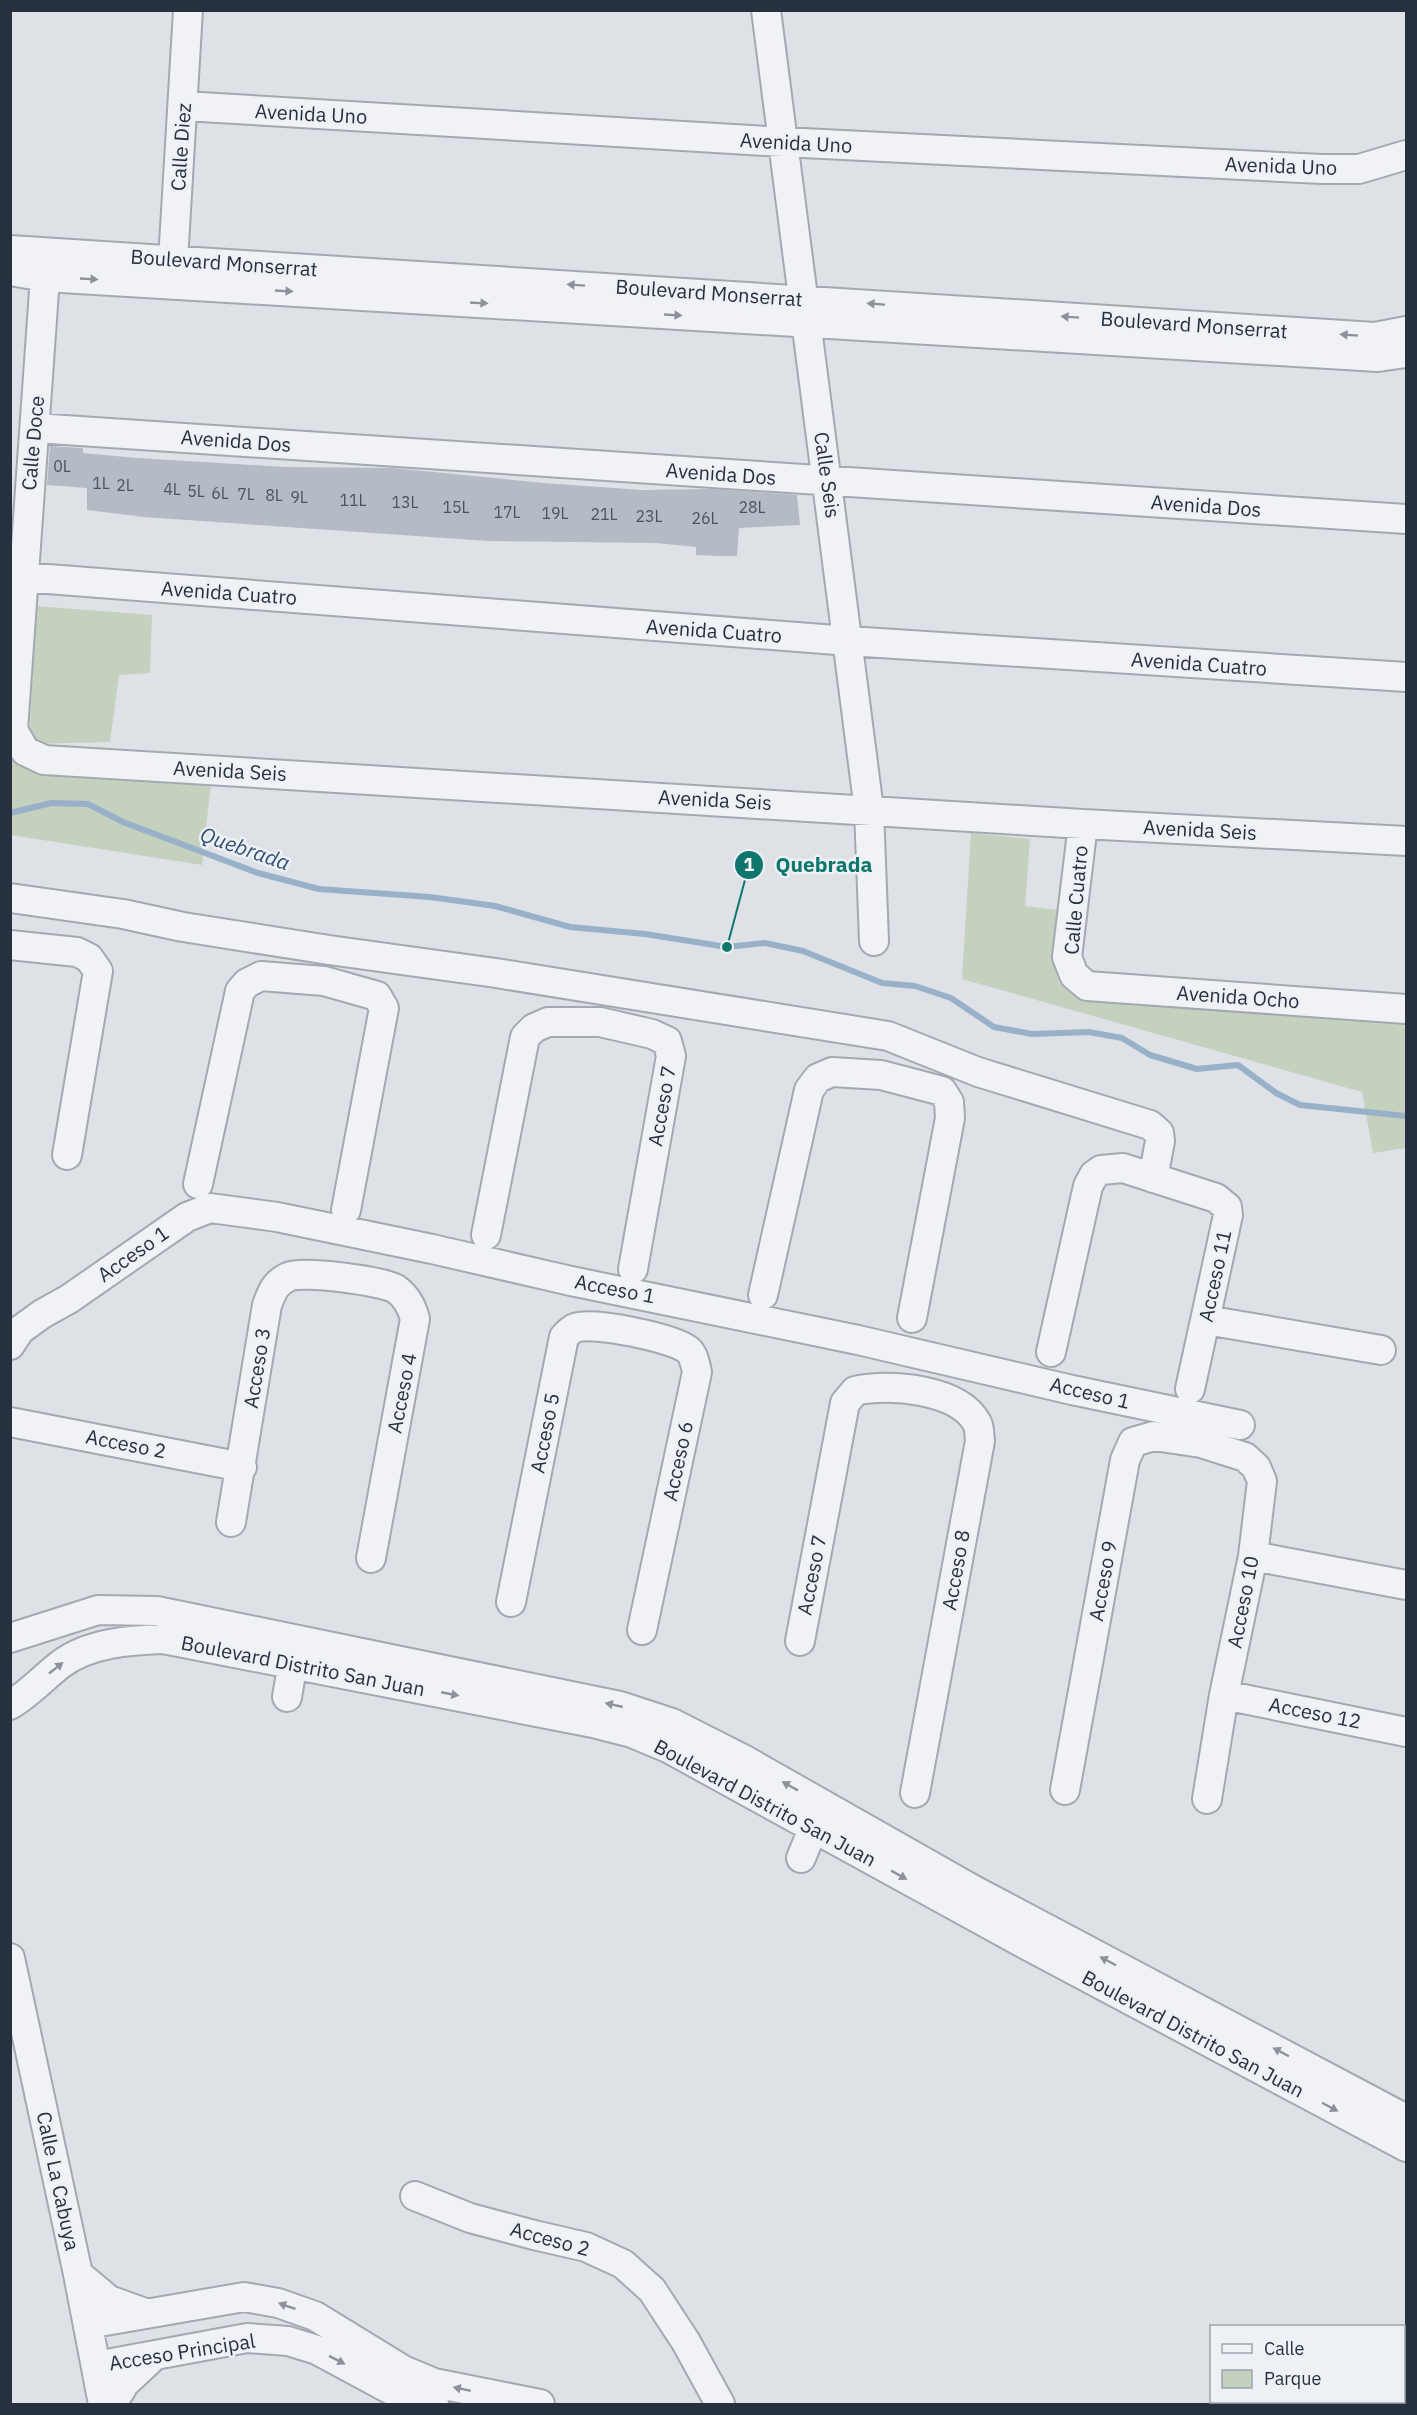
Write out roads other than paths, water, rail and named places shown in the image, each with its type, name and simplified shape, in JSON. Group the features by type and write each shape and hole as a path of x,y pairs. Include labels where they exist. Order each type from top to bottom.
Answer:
{"street":[{"name":"Calle Diez","path":"172,272 189,10"},
{"name":"Calle Seis","path":"765,10 849,641 869,810 874,941"},
{"name":"Avenida Uno","path":"184,106 783,142 1322,169 1359,169 1407,155"},
{"name":"Boulevard Monserrat","path":"10,250 172,272 804,311 1375,337 1407,331"},
{"name":"Boulevard Monserrat","path":"10,271 45,277 172,272"},
{"name":"Calle Doce","path":"25,751 13,730 22,577 45,277"},
{"name":"Boulevard Monserrat","path":"804,311 1378,357 1407,353"},
{"name":"Avenida Dos","path":"35,428 1407,519"},
{"name":"Avenida Cuatro","path":"22,577 849,641 1407,677"},
{"name":"Avenida Seis","path":"25,751 44,760 1083,824 1407,841"},
{"name":"Calle Cuatro","path":"1074,975 1067,957 1083,824"},
{"path":"10,898 329,950 888,1036 920,1051 978,1072 1150,1125 1159,1133 1160,1141 1153,1178 1123,1168 1101,1170 1094,1175 1088,1186 1051,1352"},
{"path":"46,903 23,946 77,952 88,958 98,971 67,1155"},
{"path":"324,981 329,950"},
{"name":"Avenida Ocho","path":"1074,975 1087,986 1407,1009"},
{"path":"198,1185 240,991 247,983 261,976 324,981 378,996 384,1008 349,1221 342,1278"},
{"path":"600,1022 605,991"},
{"name":"Acceso 7","path":"486,1235 525,1037 534,1028 548,1022 600,1022 652,1034 667,1041 671,1056 638,1282"},
{"path":"881,1075 888,1036"},
{"path":"763,1295 809,1090 818,1078 832,1072 881,1075 942,1091 949,1102 950,1118 912,1318"},
{"name":"Acceso 11","path":"1153,1178 1216,1198 1227,1207 1228,1215 1190,1389"},
{"name":"Acceso 1","path":"14,1335 187,1217 210,1208 277,1217 349,1221 638,1282 1072,1390 1203,1429 1240,1425"},
{"name":"Acceso 3","path":"231,1522 242,1467 267,1305 274,1286 289,1275 308,1273 342,1278"},
{"name":"Acceso 4","path":"342,1278 395,1289 410,1303 415,1319 371,1558"},
{"path":"634,1332 638,1282"},
{"path":"1206,1320 1381,1350"},
{"name":"Acceso 5","path":"511,1602 564,1337 574,1328 592,1326 634,1332"},
{"name":"Acceso 6","path":"634,1332 670,1341 688,1351 695,1362 697,1372 642,1630"},
{"path":"912,1390 920,1354"},
{"name":"Acceso 7","path":"800,1641 845,1403 855,1391 866,1389 912,1390"},
{"name":"Acceso 8","path":"912,1390 958,1402 972,1414 979,1425 980,1441 915,1793"},
{"name":"Acceso 2","path":"10,1422 242,1467"},
{"name":"Acceso 10","path":"1203,1429 1245,1456 1256,1467 1262,1480 1253,1556 1224,1695 1208,1798"},
{"name":"Acceso 9","path":"1065,1790 1125,1460 1133,1442 1154,1436 1203,1429"},
{"path":"1253,1556 1407,1585"},
{"name":"Boulevard Distrito San Juan","path":"16,1632 98,1610 157,1611 295,1652"},
{"name":"Boulevard Distrito San Juan","path":"12,1706 64,1662 94,1648 133,1640 164,1639 295,1652 620,1706 672,1723 818,1816 1407,2147"},
{"path":"287,1697 295,1652"},
{"name":"Acceso 12","path":"1224,1695 1407,1732"},
{"path":"801,1858 818,1816"},
{"name":"Boulevard Distrito San Juan","path":"818,1816 970,1888 1407,2119"},
{"name":"Calle La Cabuya","path":"10,1958 104,2404"},
{"name":"Acceso 2","path":"415,2196 470,2218 586,2247 623,2264 652,2290 686,2342 711,2402"},
{"path":"78,2274 109,2300 147,2314"},
{"path":"88,2324 244,2297 278,2303 315,2316 403,2370 434,2383 540,2404"},
{"name":"Acceso Principal","path":"96,2366 247,2338 288,2341 317,2350 393,2391 434,2404"},
{"path":"112,2404 124,2383 155,2355"}],"waterway":[{"name":"Quebrada","path":"10,813 51,803 88,804 123,822 258,873 319,889 430,897 495,906 570,927 645,934 727,947 765,943 803,951 882,983 915,986 951,998 994,1027 1032,1034 1089,1032 1122,1038 1150,1055 1197,1069 1238,1065 1276,1093 1300,1105 1406,1116"}],"place":[{"name":"Quebrada","path":"727,947"}]}
